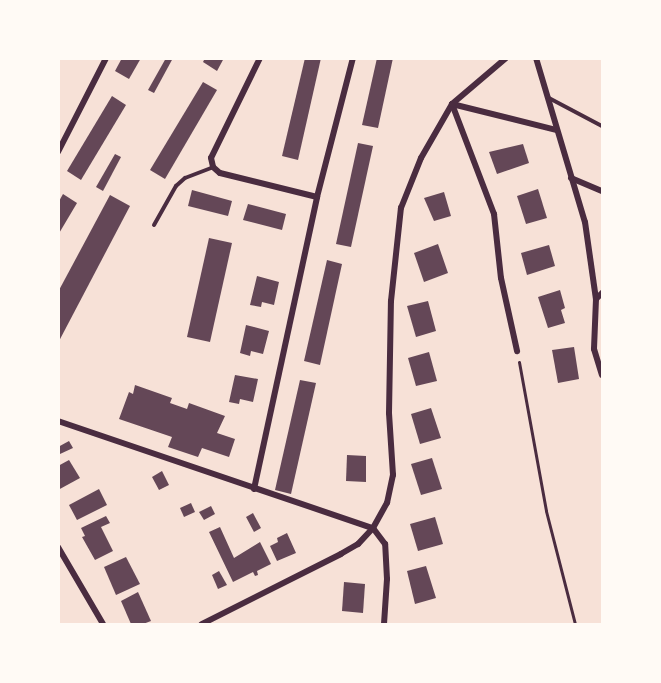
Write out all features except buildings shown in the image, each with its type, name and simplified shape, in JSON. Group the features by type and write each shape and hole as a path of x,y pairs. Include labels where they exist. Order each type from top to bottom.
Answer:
{"street":[{"path":"58,152 106,58"},
{"path":"260,58 211,158 213,167 220,173 317,197"},
{"path":"254,489 317,197 353,58"},
{"path":"202,624 358,544 373,528 387,503 393,476 389,412 391,301 401,208 421,159 452,104 506,58"},
{"path":"536,58 585,222 596,298 594,350 603,375"},
{"path":"452,104 556,130"},
{"path":"452,104 494,214 501,278 517,351"},
{"path":"571,178 603,191"},
{"path":"596,298 603,293"},
{"path":"58,422 254,489 359,520 373,528 385,544 387,579 384,624"},
{"path":"58,547 103,624"}],"lane":[{"path":"546,97 603,126"},
{"path":"154,225 176,186 185,178 213,167"}],"path":[{"path":"517,351 546,511 575,624"}]}
